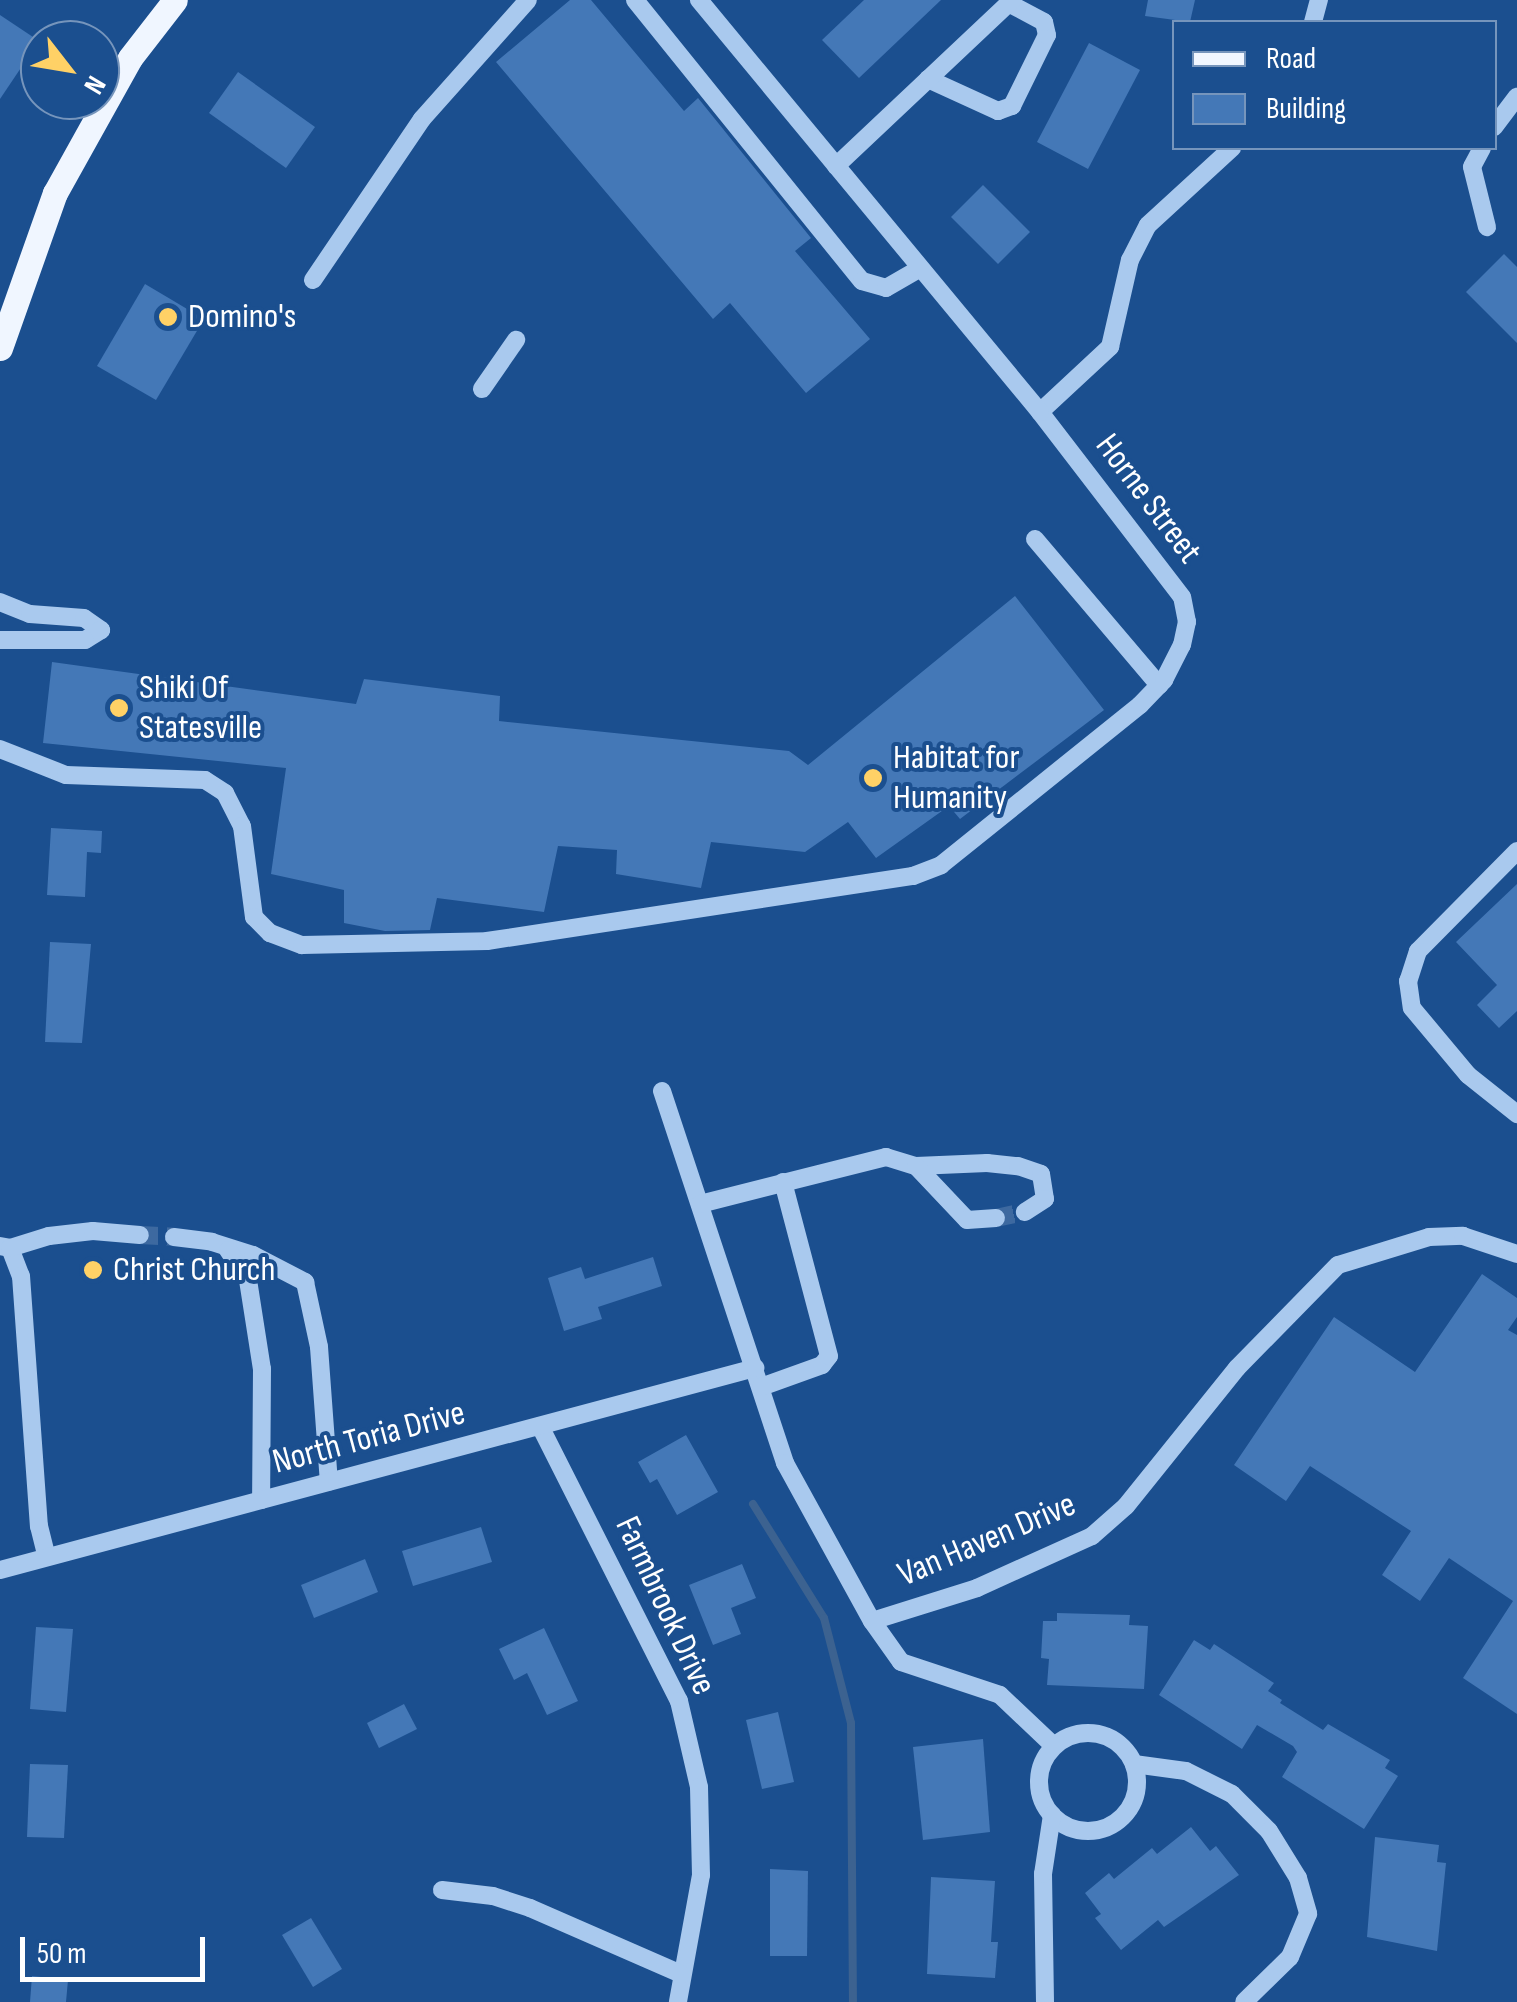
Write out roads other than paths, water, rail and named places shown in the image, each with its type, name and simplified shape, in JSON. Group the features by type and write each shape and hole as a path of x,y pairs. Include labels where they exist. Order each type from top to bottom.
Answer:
{"main road":[{"path":"0,348 56,193 130,58 175,0"}],"street":[{"path":"313,280 422,119 528,0"},
{"path":"635,0 862,280 886,288 920,268"},
{"name":"Horne Street","path":"0,748 66,776 204,780 224,793 242,826 254,917 270,933 302,946 486,941 913,876 942,865 1140,706 1159,685 1182,645 1187,622 1182,597 1040,412 699,0"},
{"path":"836,166 928,79 1010,2 1044,22 1047,35 1012,106 998,111 928,79"},
{"path":"1497,123 1517,96"},
{"path":"1040,412 1110,347 1130,260 1148,226 1230,150"},
{"path":"1481,150 1472,166 1486,227"},
{"path":"482,389 516,340"},
{"path":"1035,538 1159,685"},
{"path":"0,602 30,614 84,618 101,630 85,640 0,640"},
{"path":"1517,851 1418,951 1408,980 1412,1008 1468,1075 1517,1114"},
{"name":"Van Haven Drive","path":"662,1090 785,1463 872,1622 977,1588 1092,1536 1126,1506 1237,1368 1338,1264 1430,1237 1463,1236 1517,1254"},
{"path":"700,1204 886,1157 916,1166 987,1163 1018,1166 1041,1174 1044,1199 1025,1212"},
{"path":"916,1166 966,1220 996,1218"},
{"path":"761,1387 822,1365 829,1356 783,1182"},
{"path":"47,1558 39,1526 21,1276 5,1247 92,1231 140,1235"},
{"path":"174,1237 212,1242 270,1262 306,1282 319,1346 328,1482"},
{"path":"228,1250 248,1280 262,1369 261,1500"},
{"name":"North Toria Drive","path":"0,1570 755,1368"},
{"name":"Farmbrook Drive","path":"540,1426 678,1701 699,1787 701,1875 678,2002"},
{"path":"872,1622 901,1662 1000,1695 1054,1746"},
{"path":"1090,1732 1108,1737 1124,1748 1134,1764 1137,1784 1132,1802 1121,1818 1105,1828 1086,1831 1067,1827 1052,1816 1041,1799 1038,1780 1043,1761 1054,1746 1070,1736 1090,1732"},
{"path":"1134,1764 1186,1771 1232,1794 1270,1831 1298,1878 1308,1914 1290,1958 1244,2002"},
{"path":"1045,2002 1043,1874 1052,1816"},
{"path":"442,1890 494,1896 681,1974"}],"waterway":[{"path":"753,1504 824,1618 851,1723 853,2002"}],"tunnel":[{"path":"996,1218 1025,1212"},
{"path":"140,1235 174,1237"}],"place":[{"name":"Domino's","path":"168,317"},
{"name":"Shiki Of Statesville","path":"119,708"},
{"name":"Habitat for Humanity","path":"873,778"},
{"name":"Christ Church","path":"93,1270"}]}
